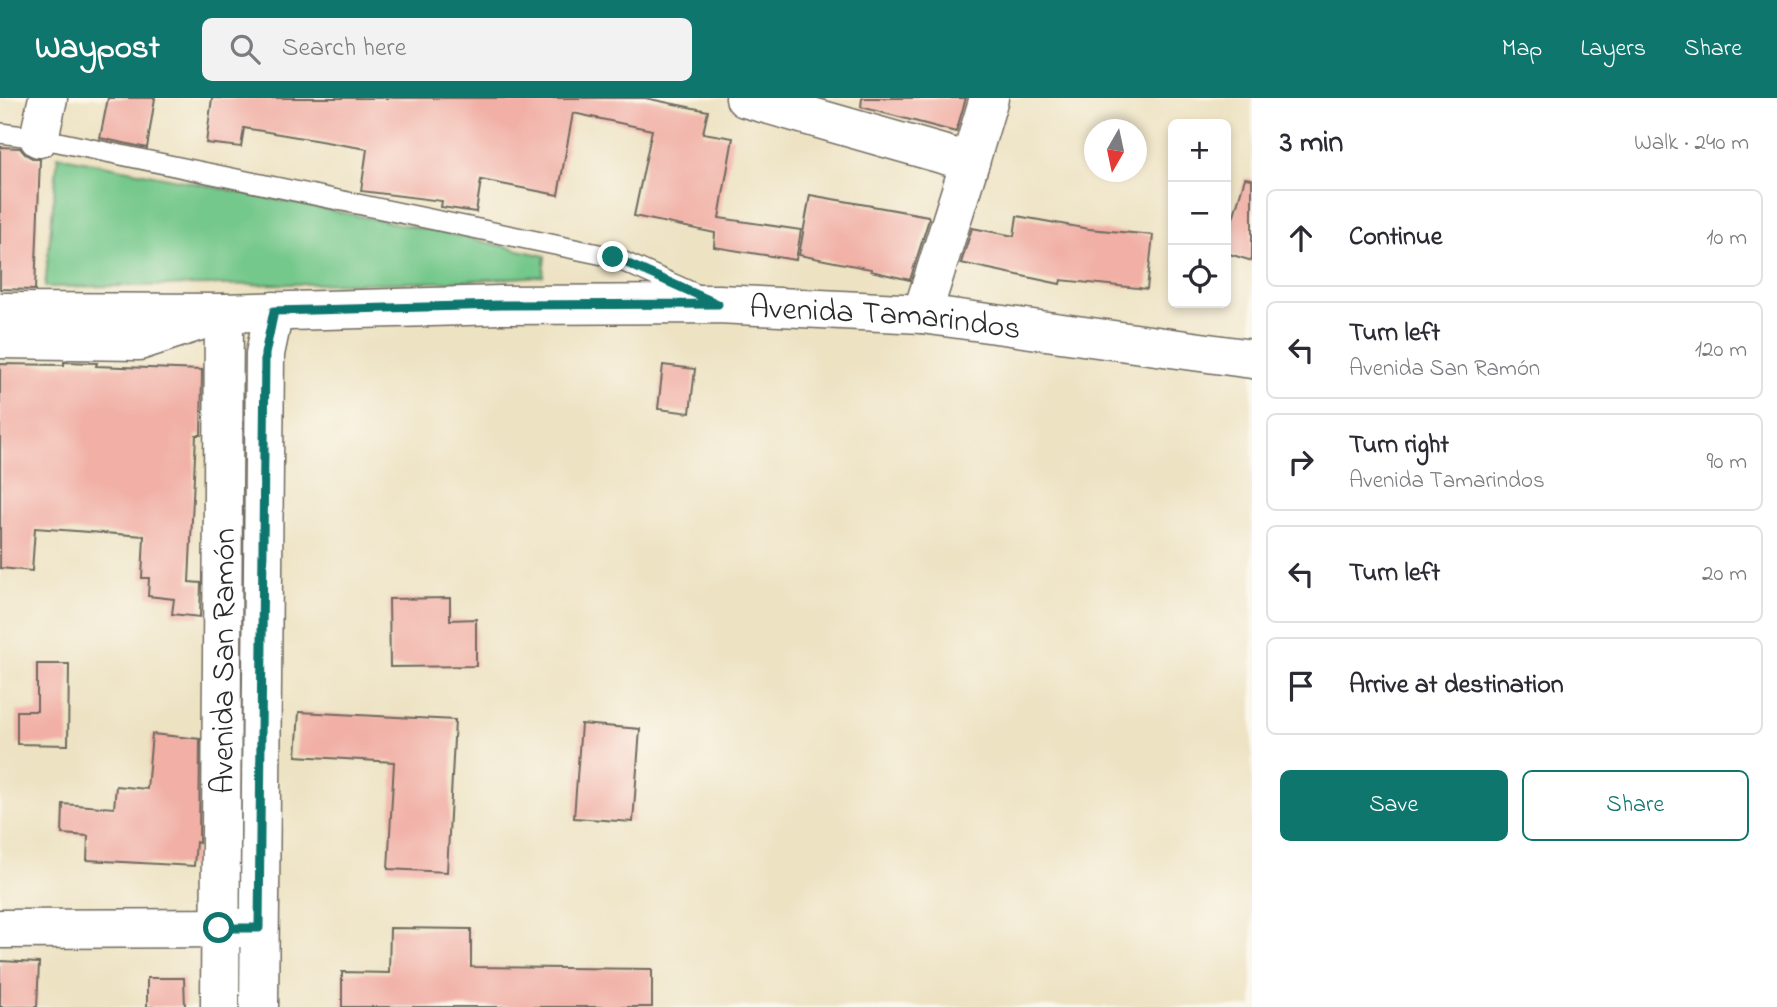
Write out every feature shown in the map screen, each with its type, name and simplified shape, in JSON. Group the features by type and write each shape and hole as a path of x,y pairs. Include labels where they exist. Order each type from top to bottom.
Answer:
{"street":[{"path":"39,138 48,98"},
{"path":"745,98 970,162"},
{"path":"922,314 989,98"},
{"name":"Avenida Tamarindos","path":"0,312 224,313 501,305 718,304 922,314 1252,359"},
{"name":"Avenida San Ramón","path":"259,1007 265,354 274,311"},
{"name":"Avenida Tamarindos","path":"0,339 139,341 224,313"},
{"name":"Avenida San Ramón","path":"220,1007 224,313"},
{"path":"0,929 259,928"}],"lane":[{"path":"0,133 39,138 613,257 718,304"}],"green space":[{"path":"58,156 459,236 545,256 543,276 447,282 45,287"}],"building":[{"path":"108,98 155,98 147,148 100,138"},
{"path":"212,98 645,98 708,111 703,133 733,138 719,218 801,230 796,260 714,247 715,233 634,216 652,130 573,113 558,195 481,180 476,212 441,207 442,201 361,191 367,149 244,128 241,147 206,143"},
{"path":"862,98 966,98 956,132 861,107"},
{"path":"0,147 20,148 34,159 40,159 35,290 0,289"},
{"path":"1245,178 1252,179 1252,261 1231,255 1231,225"},
{"path":"810,195 928,216 910,280 871,269 799,255"},
{"path":"1017,216 1089,229 1153,235 1147,289 1061,280 1060,284 961,263 972,228 1014,236"},
{"path":"64,362 97,363 96,366 202,370 201,435 196,435 189,582 201,583 200,617 172,614 174,599 148,596 149,578 142,578 144,536 35,528 32,571 0,568 0,364 64,365"},
{"path":"663,365 695,369 690,413 658,409"},
{"path":"450,598 450,620 476,619 476,666 390,667 389,599"},
{"path":"37,664 69,664 68,745 17,744 17,711 37,711"},
{"path":"299,712 455,720 447,872 388,869 394,762 296,756"},
{"path":"581,724 640,729 633,822 574,818"},
{"path":"152,734 200,739 199,843 196,842 194,866 87,860 88,836 62,834 63,804 114,808 116,786 147,789"},
{"path":"390,928 471,929 471,967 652,969 652,1007 342,1007 342,972 389,973"},
{"path":"0,961 39,963 37,1007 0,1007"},
{"path":"147,978 184,978 185,1007 147,1007"}],"route":[{"path":"219,928 259,928 265,354 274,311 501,305 718,304 613,257"}]}
